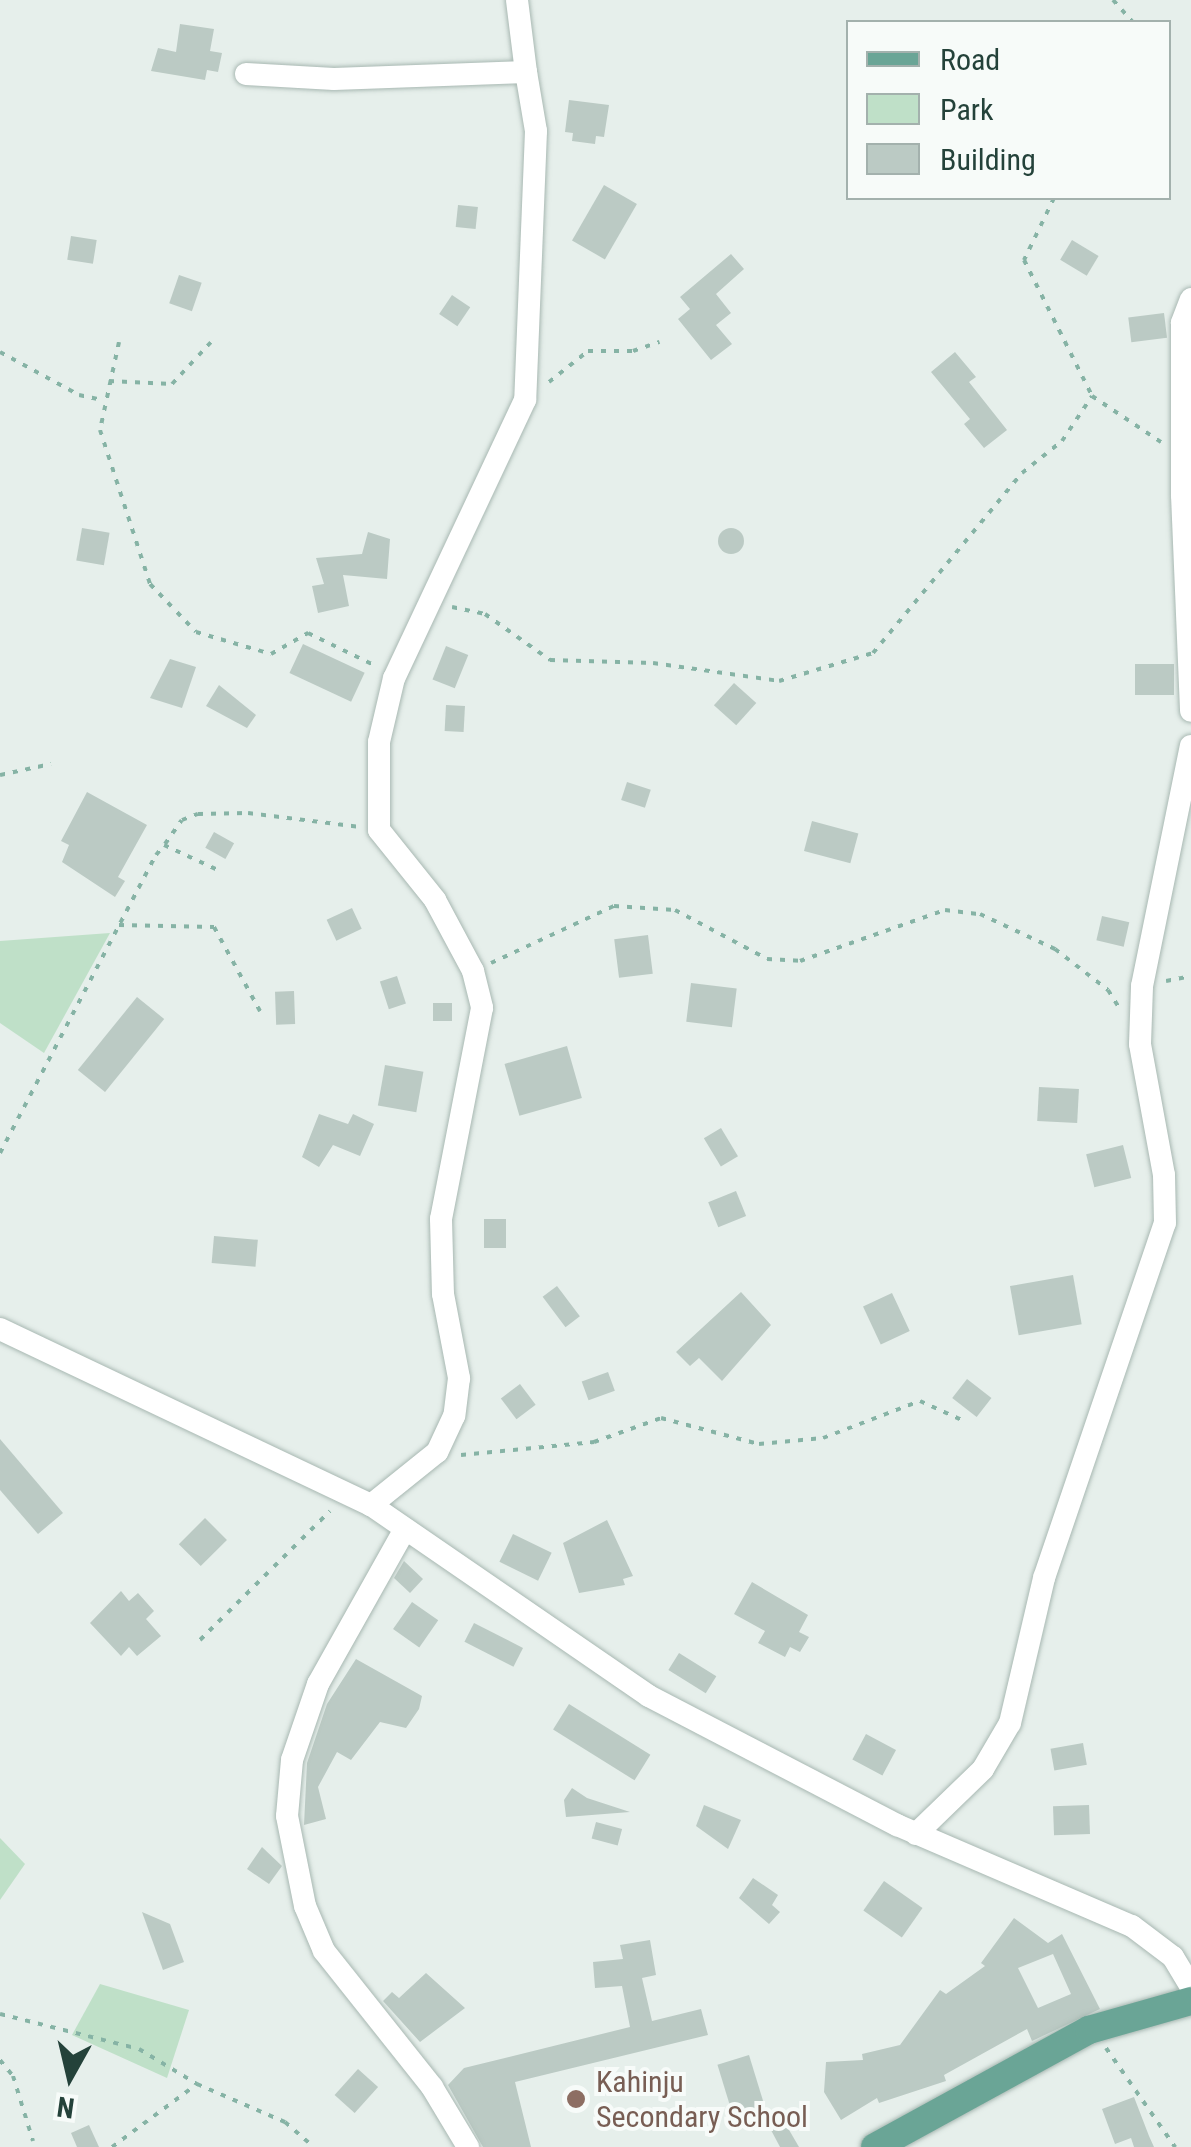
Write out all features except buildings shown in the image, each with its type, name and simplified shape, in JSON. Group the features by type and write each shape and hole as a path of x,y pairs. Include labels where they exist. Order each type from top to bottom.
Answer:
{"main road":[{"path":"875,2147 1090,2030 1191,2001"}],"street":[{"path":"371,1505 436,1452 458,1393 442,1277 441,1219 481,1028 474,971 435,900 379,830 378,758 394,678 526,400 536,131 517,0"},
{"path":"246,74 334,79 526,72"},
{"path":"1191,299 1182,324 1182,458 1191,711"},
{"path":"916,1834 984,1769 1005,1736 1025,1642 1101,1397 1149,1282 1165,1224 1164,1175 1140,1044 1142,986 1191,746"},
{"path":"0,1329 371,1505 650,1696 916,1834 1152,1937 1191,1987"},
{"path":"405,1529 318,1684 292,1760 287,1816 305,1906 324,1951 432,2087 468,2147"}],"path":[{"path":"1113,0 1131,20"},
{"path":"1053,200 1024,260 1092,396 1182,458"},
{"path":"120,342 108,381 100,430 150,584 196,632 271,654 308,633 394,678"},
{"path":"108,381 172,384 212,342"},
{"path":"526,400 588,351 633,351 658,342"},
{"path":"0,352 79,394 104,400"},
{"path":"429,602 485,614 550,660 653,663 779,680 873,653 1022,473 1062,441 1092,396"},
{"path":"0,775 50,764"},
{"path":"0,1153 119,925 182,820 198,814 248,812 379,830"},
{"path":"164,845 220,871"},
{"path":"474,971 614,906 675,910 767,959 800,961 945,910 980,914 1055,949 1108,990 1140,1044"},
{"path":"119,925 214,927 260,1012"},
{"path":"436,1452 468,1456 594,1442 661,1418 760,1444 823,1438 920,1400 964,1421"},
{"path":"200,1640 345,1491"},
{"path":"0,2014 114,2040 197,2084 276,2117 314,2147"},
{"path":"1090,2030 1132,2078 1175,2147"},
{"path":"0,2060 13,2076 32,2140"},
{"path":"115,2146 197,2084"}],"green space":[{"path":"110,933 44,1053 0,1023 0,941"},
{"path":"0,1838 25,1864 0,1900"},
{"path":"100,1984 189,2010 167,2078 72,2035"}],"place":[{"name":"Kahinju Secondary School","path":"576,2099"}]}
